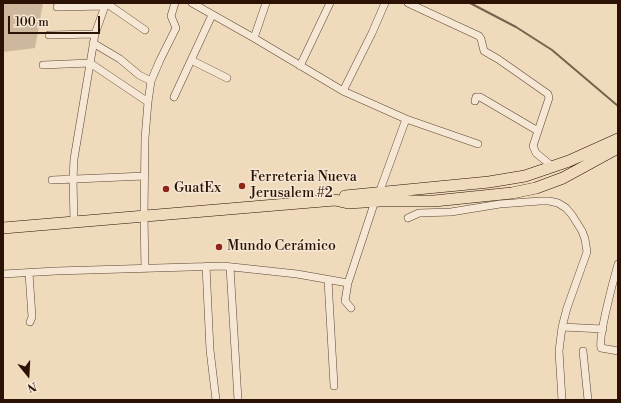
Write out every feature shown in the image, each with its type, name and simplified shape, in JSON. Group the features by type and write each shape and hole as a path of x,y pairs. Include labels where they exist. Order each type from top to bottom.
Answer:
{"highway":[{"path":"3,228 338,200 348,203 377,197 509,180 553,167 618,139"},
{"path":"377,197 415,201 447,200 502,194 536,188 563,178 618,148"}],"street":[{"path":"146,269 144,216 145,126 151,81 176,27 171,16 175,3"},
{"path":"192,3 343,91 406,119 478,144"},
{"path":"254,38 266,3"},
{"path":"300,66 330,3"},
{"path":"343,91 372,34 385,3"},
{"path":"408,3 479,36 484,51 546,92 549,98 533,148 536,153 553,167"},
{"path":"74,222 74,159 93,43 105,4"},
{"path":"57,7 105,4 146,30"},
{"path":"174,97 212,15"},
{"path":"49,35 95,34"},
{"path":"93,43 120,59 139,75 151,81"},
{"path":"192,58 195,62 227,78"},
{"path":"43,65 90,63 148,102"},
{"path":"474,101 476,97 480,97 538,131"},
{"path":"351,308 345,301 348,283 377,197 406,119"},
{"path":"52,180 145,176"},
{"path":"408,218 420,213 451,212 500,204 540,200 549,201 566,208 578,223 582,231 585,239 586,252 562,327 559,351 562,400"},
{"path":"415,201 420,213"},
{"path":"618,264 600,344 601,348 618,351"},
{"path":"3,274 206,266 297,274 348,283"},
{"path":"206,266 210,350 216,400"},
{"path":"230,267 238,400"},
{"path":"29,272 32,317 30,322"},
{"path":"328,280 334,386"},
{"path":"562,327 603,329"},
{"path":"583,351 588,400"}],"shaded area":[{"path":"3,3 43,3 35,48 3,52"}],"waterway":[{"path":"470,3 516,27 552,50 618,106"}],"place":[{"name":"Ferreteria Nueva Jerusalem #2","path":"242,186"},
{"name":"GuatEx","path":"166,189"},
{"name":"Mundo Cerámico","path":"219,247"}]}
